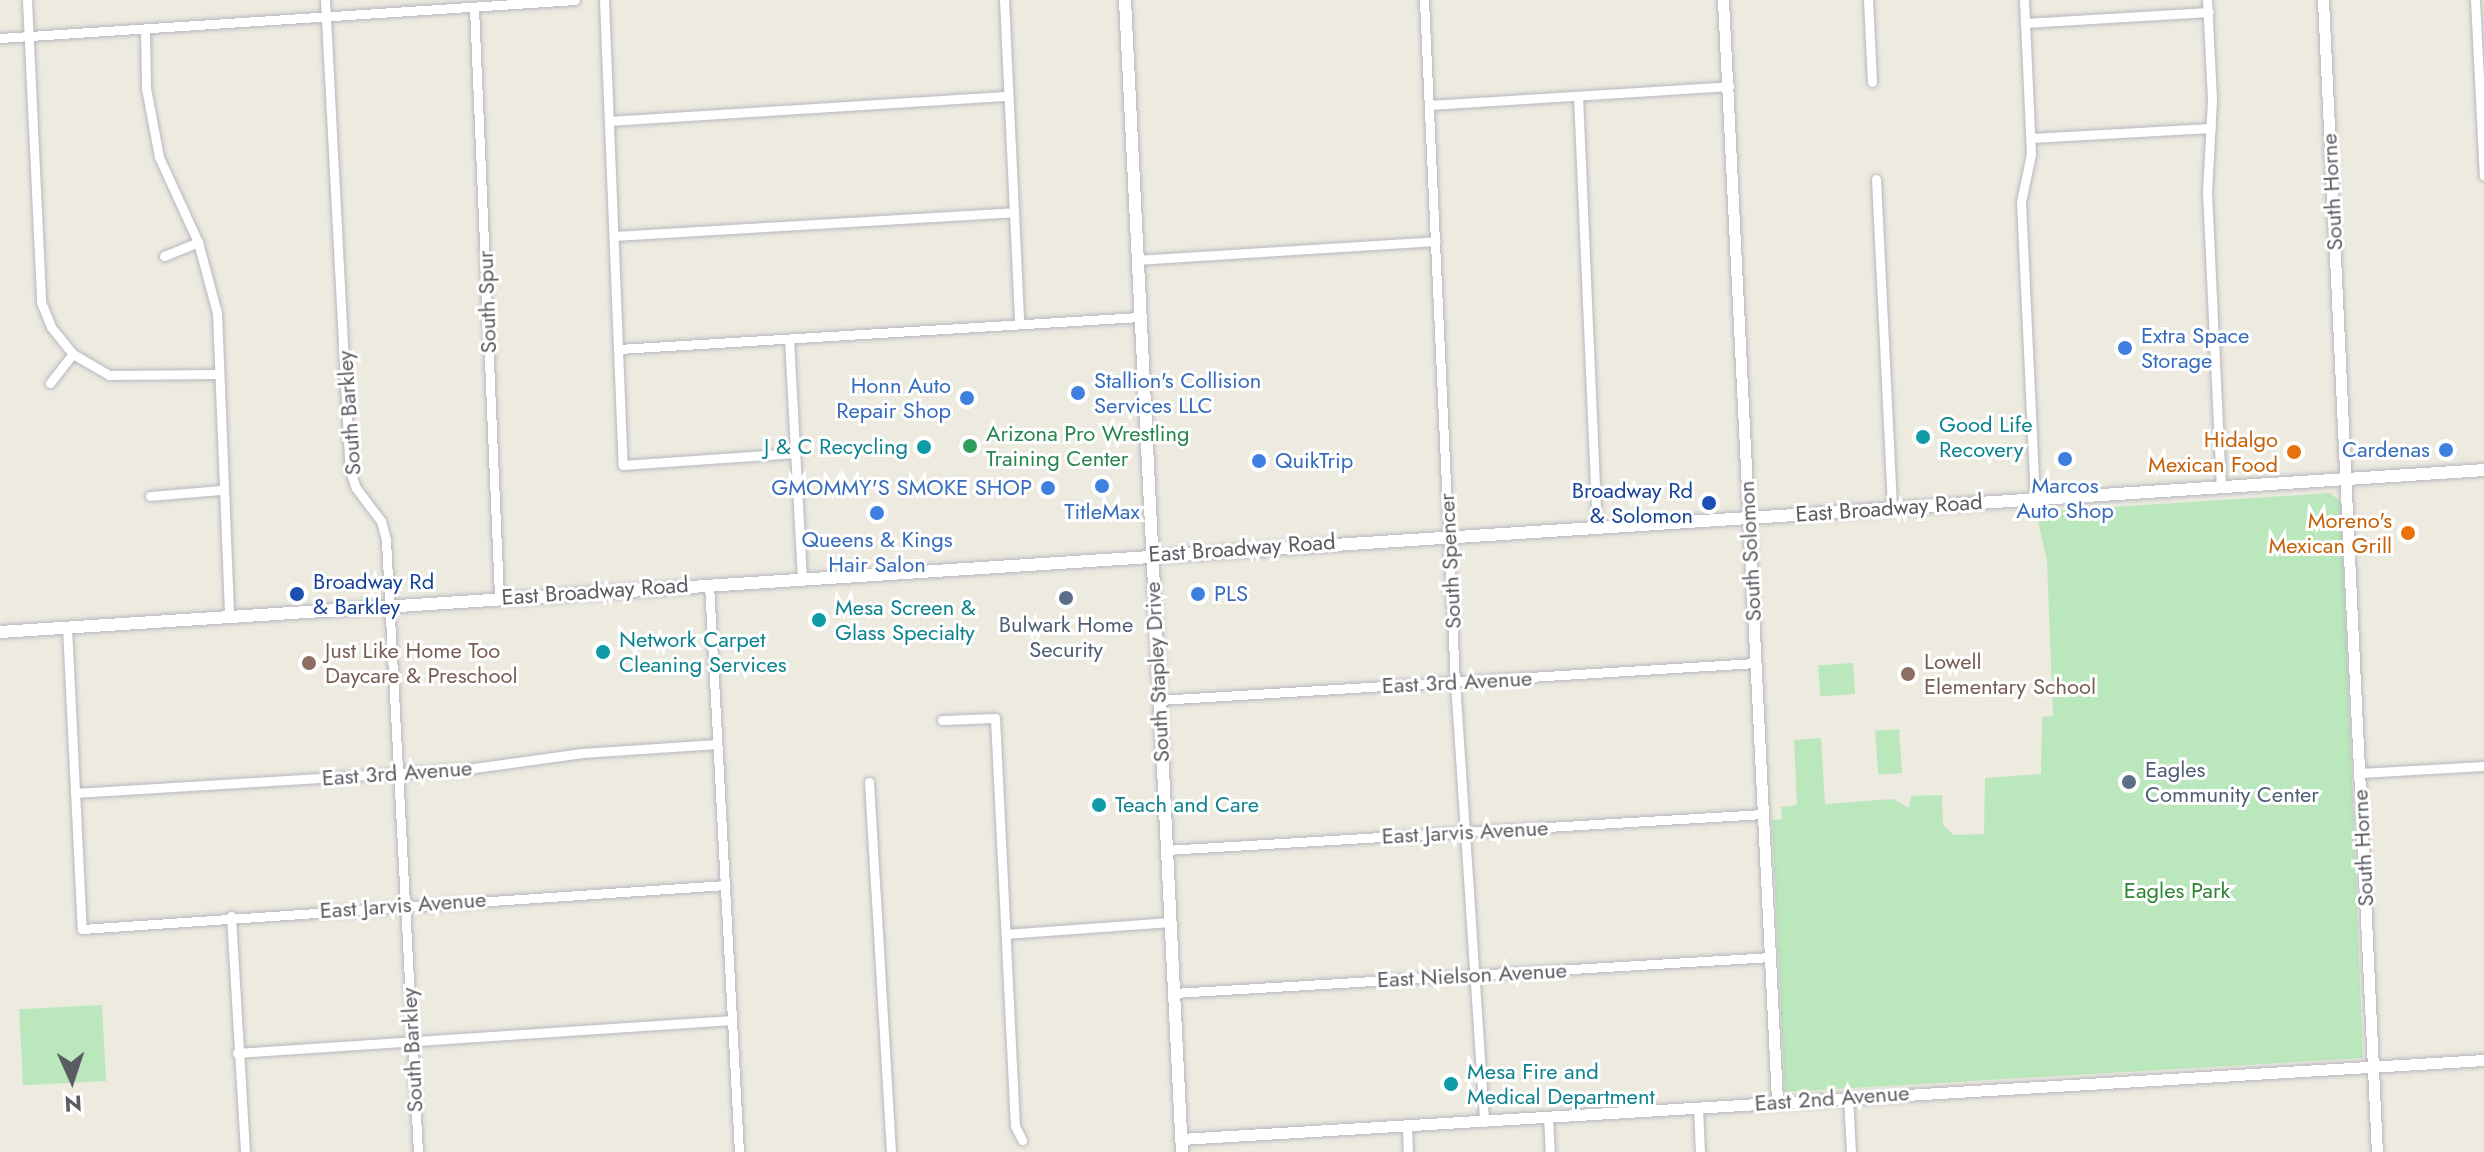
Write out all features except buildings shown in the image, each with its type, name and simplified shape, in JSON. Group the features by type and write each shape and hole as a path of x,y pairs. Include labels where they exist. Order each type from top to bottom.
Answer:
{"main road":[{"name":"South Stapley Drive","path":"1125,0 1150,553 1182,1146"},
{"name":"East Broadway Road","path":"0,632 1150,553 2484,470"}],"street":[{"path":"27,0 41,302 51,327 73,354 109,375 218,374"},
{"name":"South Barkley","path":"325,0 350,471 356,488 381,521 390,606 418,1152"},
{"path":"0,38 575,0"},
{"path":"604,0 623,465 795,453"},
{"path":"1004,0 1019,324"},
{"name":"South Spencer","path":"1424,0 1455,682 1477,975 1484,1122"},
{"name":"South Solomon","path":"1723,0 1777,1101"},
{"path":"1868,0 1872,82"},
{"path":"2024,0 2031,138 2021,202 2035,498"},
{"path":"2207,0 2211,128 2207,192 2221,487"},
{"name":"South Horne","path":"2323,0 2377,1152"},
{"path":"2475,0 2484,176"},
{"name":"South Spur","path":"474,7 499,597"},
{"path":"2025,23 2209,12"},
{"path":"145,30 150,120 174,196 198,242 217,313 229,616"},
{"path":"1430,105 1729,86"},
{"path":"609,121 1008,96"},
{"path":"1578,96 1597,526"},
{"path":"2031,138 2211,128"},
{"path":"1876,179 1892,508"},
{"path":"614,236 1013,212"},
{"path":"1136,260 1435,241"},
{"path":"164,256 198,242"},
{"path":"619,349 1139,317"},
{"path":"789,339 802,578"},
{"path":"50,383 73,354"},
{"path":"150,496 222,490"},
{"path":"709,584 739,1152"},
{"path":"67,627 75,793"},
{"name":"East 3rd Avenue","path":"1159,700 1756,663"},
{"path":"942,720 995,718 1015,1126 1022,1140"},
{"name":"East 3rd Avenue","path":"75,793 398,774 717,744"},
{"path":"2360,773 2484,766"},
{"path":"869,782 891,1152"},
{"name":"East Jarvis Avenue","path":"75,793 82,929 231,916 725,885"},
{"name":"East Jarvis Avenue","path":"1166,850 1764,814"},
{"path":"231,916 245,1152"},
{"path":"1006,934 1170,922"},
{"name":"East Nielson Avenue","path":"1174,993 1771,957"},
{"path":"237,1053 732,1020"},
{"name":"East 2nd Avenue","path":"1182,1146 1777,1101 2484,1060"},
{"path":"1848,1097 1851,1152"},
{"path":"1698,1107 1700,1152"},
{"path":"1548,1117 1550,1152"},
{"path":"1407,1127 1408,1152"}],"green space":[{"name":"Eagles Park","path":"2331,493 2341,503 2363,1058 1785,1092 1772,820 1782,819 1781,807 1797,805 1794,740 1821,738 1825,804 1893,799 1909,808 1911,796 1942,795 1943,825 1954,835 1984,834 1985,778 2041,774 2042,717 2053,716 2047,561 2036,512"},
{"path":"1853,663 1855,694 1820,696 1818,665"},
{"path":"1899,729 1902,773 1878,775 1875,731"},
{"path":"102,1005 106,1081 23,1085 19,1009"}],"place":[{"name":"Extra Space Storage","path":"2125,348"},
{"name":"Stallion's Collision Services LLC","path":"1078,393"},
{"name":"Honn Auto Repair Shop","path":"967,398"},
{"name":"Good Life Recovery","path":"1923,437"},
{"name":"Arizona Pro Wrestling Training Center","path":"970,446"},
{"name":"J & C Recycling","path":"924,447"},
{"name":"Cardenas","path":"2446,450"},
{"name":"Hidalgo Mexican Food","path":"2294,452"},
{"name":"Marcos Auto Shop","path":"2065,459"},
{"name":"QuikTrip","path":"1259,461"},
{"name":"TitleMax","path":"1102,486"},
{"name":"GMOMMY'S SMOKE SHOP","path":"1048,488"},
{"name":"Broadway Rd & Solomon","path":"1709,503"},
{"name":"Queens & Kings Hair Salon","path":"877,513"},
{"name":"Moreno's Mexican Grill","path":"2408,533"},
{"name":"Broadway Rd & Barkley","path":"297,594"},
{"name":"PLS","path":"1198,594"},
{"name":"Bulwark Home Security","path":"1066,598"},
{"name":"Mesa Screen & Glass Specialty","path":"819,620"},
{"name":"Network Carpet Cleaning Services","path":"603,652"},
{"name":"Just Like Home Too Daycare & Preschool","path":"309,663"},
{"name":"Lowell Elementary School","path":"1908,674"},
{"name":"Eagles Community Center","path":"2129,782"},
{"name":"Teach and Care","path":"1099,805"},
{"name":"Mesa Fire and Medical Department","path":"1451,1084"}]}
